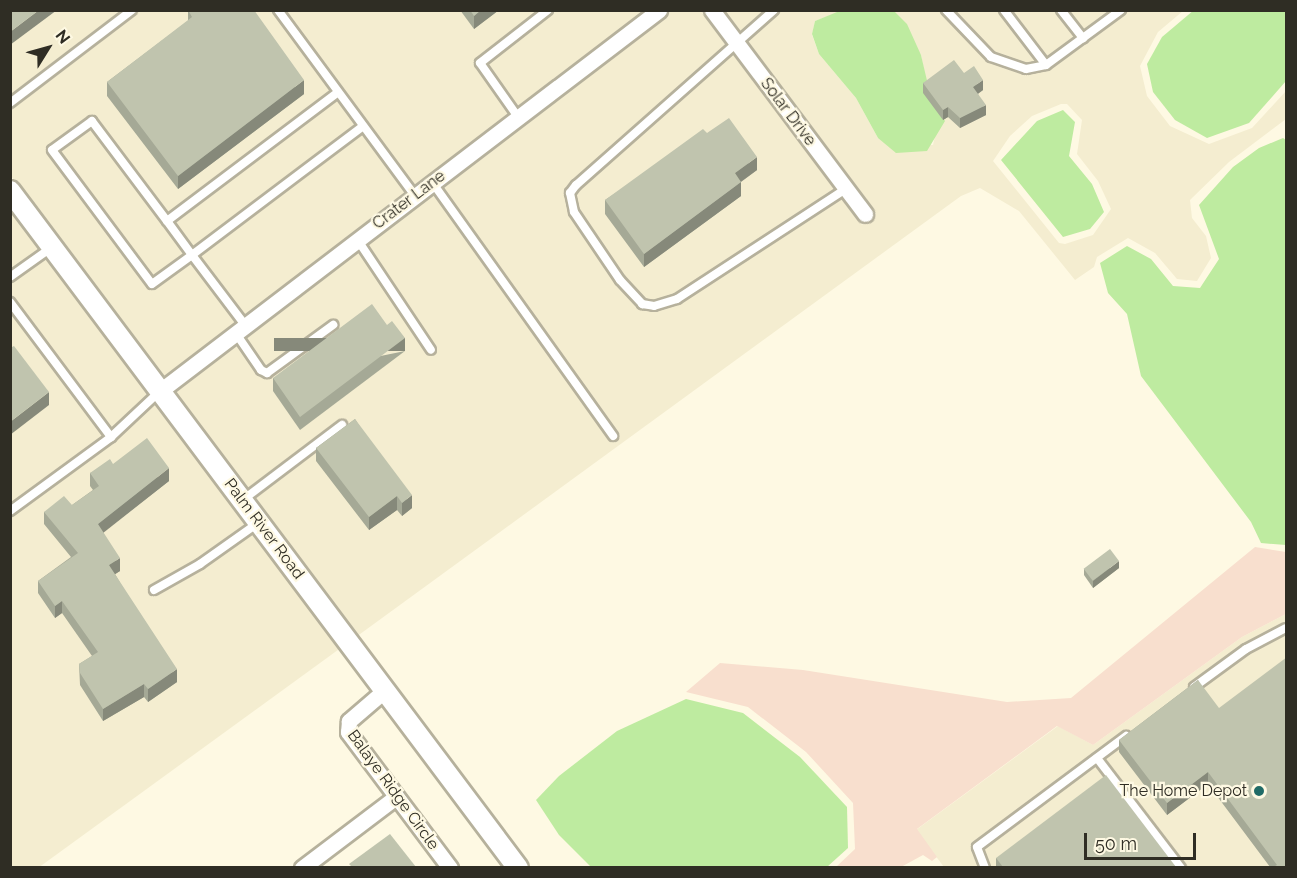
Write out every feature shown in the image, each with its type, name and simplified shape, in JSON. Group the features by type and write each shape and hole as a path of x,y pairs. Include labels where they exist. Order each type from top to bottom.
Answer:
{"street":[{"name":"Crater Lane","path":"160,391 658,10"},
{"name":"Solar Drive","path":"712,10 865,214"},
{"name":"Palm River Road","path":"10,191 518,867"},
{"name":"Balaye Ridge Circle","path":"385,690 347,726 348,732 450,867"},
{"path":"302,867 396,797"}],"lane":[{"path":"10,104 132,10"},
{"path":"278,10 415,196"},
{"path":"519,117 480,63 548,10"},
{"path":"774,10 737,44 670,98 570,193 578,222 642,304 670,302 846,189"},
{"path":"946,10 991,57 1026,69 1046,65 1116,12"},
{"path":"1004,10 1046,65"},
{"path":"1061,10 1083,38"},
{"path":"167,221 338,92"},
{"path":"333,325 267,373 261,370 240,328 192,255 92,121 52,150 152,284 192,255 363,126"},
{"path":"432,182 613,436"},
{"path":"357,239 431,350"},
{"path":"10,277 52,247"},
{"path":"10,302 111,437"},
{"path":"10,511 111,437 160,391"},
{"path":"243,500 342,425"},
{"path":"154,590 200,564 259,522"},
{"path":"1190,690 1245,649 1287,628"},
{"path":"986,867 977,847 1134,731"},
{"path":"1097,758 1181,867"}],"shaded area":[{"path":"842,10 893,10 907,24 921,55 932,102 945,121 927,151 896,153 878,138 856,98 819,54 812,34 815,21"},
{"path":"1194,10 1286,11 1286,81 1249,123 1207,138 1175,120 1153,92 1147,64 1162,37"},
{"path":"11,11 646,11 163,379 11,176"},
{"path":"671,11 701,11 862,225 876,214 723,11 842,11 815,21 812,35 819,54 856,98 878,138 933,145 936,131 921,55 893,11 1183,11 1158,32 1140,66 1147,96 1170,126 1209,144 1252,128 1286,91 1286,119 1229,162 1190,200 1192,218 1206,236 1211,258 1197,281 1177,279 1155,253 1128,238 1097,257 1094,267 1075,280 1019,211 980,188 961,196 356,637 172,391","holes":["1061,104 1067,104 1082,120 1077,154 1098,181 1111,209 1093,235 1065,244 1059,243 993,161 1010,136 1032,116"]},
{"path":"1063,110 1075,122 1069,156 1092,184 1104,212 1090,229 1063,237 1001,160 1037,121"},
{"path":"1283,138 1286,140 1286,545 1261,543 1251,522 1141,376 1127,314 1108,293 1100,263 1127,246 1151,259 1173,286 1200,288 1219,259 1199,205 1233,167 1259,148"},
{"path":"10,206 342,647 38,868 10,867"},
{"path":"1255,547 1286,552 1286,614 1242,637 1093,745 1057,726 917,829 937,857 932,861 923,855 901,867 836,867 855,849 853,803 806,752 748,707 686,692 720,663 803,670 1007,702 1071,698"},
{"path":"1286,614 1286,867 944,867 916,830 1058,726 1093,745 1242,637"},
{"path":"686,699 743,713 800,757 847,807 848,848 827,867 591,867 559,835 536,800 559,776 617,731"}],"building":[{"path":"10,10 39,10 10,32"},
{"path":"188,10 254,10 304,80 178,176 107,82 192,17"},
{"path":"470,10 481,10 474,16"},
{"path":"954,60 964,73 974,66 983,80 973,87 986,105 960,118 948,107 943,110 923,83"},
{"path":"729,118 757,157 735,173 741,182 644,254 605,200 703,129 707,133"},
{"path":"372,304 387,325 392,321 405,338 300,417 273,378"},
{"path":"14,346 49,392 10,422 10,348"},
{"path":"355,419 412,495 402,503 397,496 369,517 316,448"},
{"path":"147,438 169,468 98,524 120,558 109,565 177,669 148,689 144,684 103,709 80,673 79,664 98,652 62,601 55,606 38,581 78,553 44,512 64,496 72,505 99,486 90,473 110,459 113,464"},
{"path":"1110,549 1119,561 1093,581 1084,569"},
{"path":"1287,657 1287,867 1273,867 1277,865 1208,772 1167,803 1119,740 1198,680 1219,708"},
{"path":"1106,775 1176,867 1003,867 996,858"},
{"path":"390,834 416,867 352,867 349,864"}],"place":[{"name":"The Home Depot","path":"1259,791"}]}
